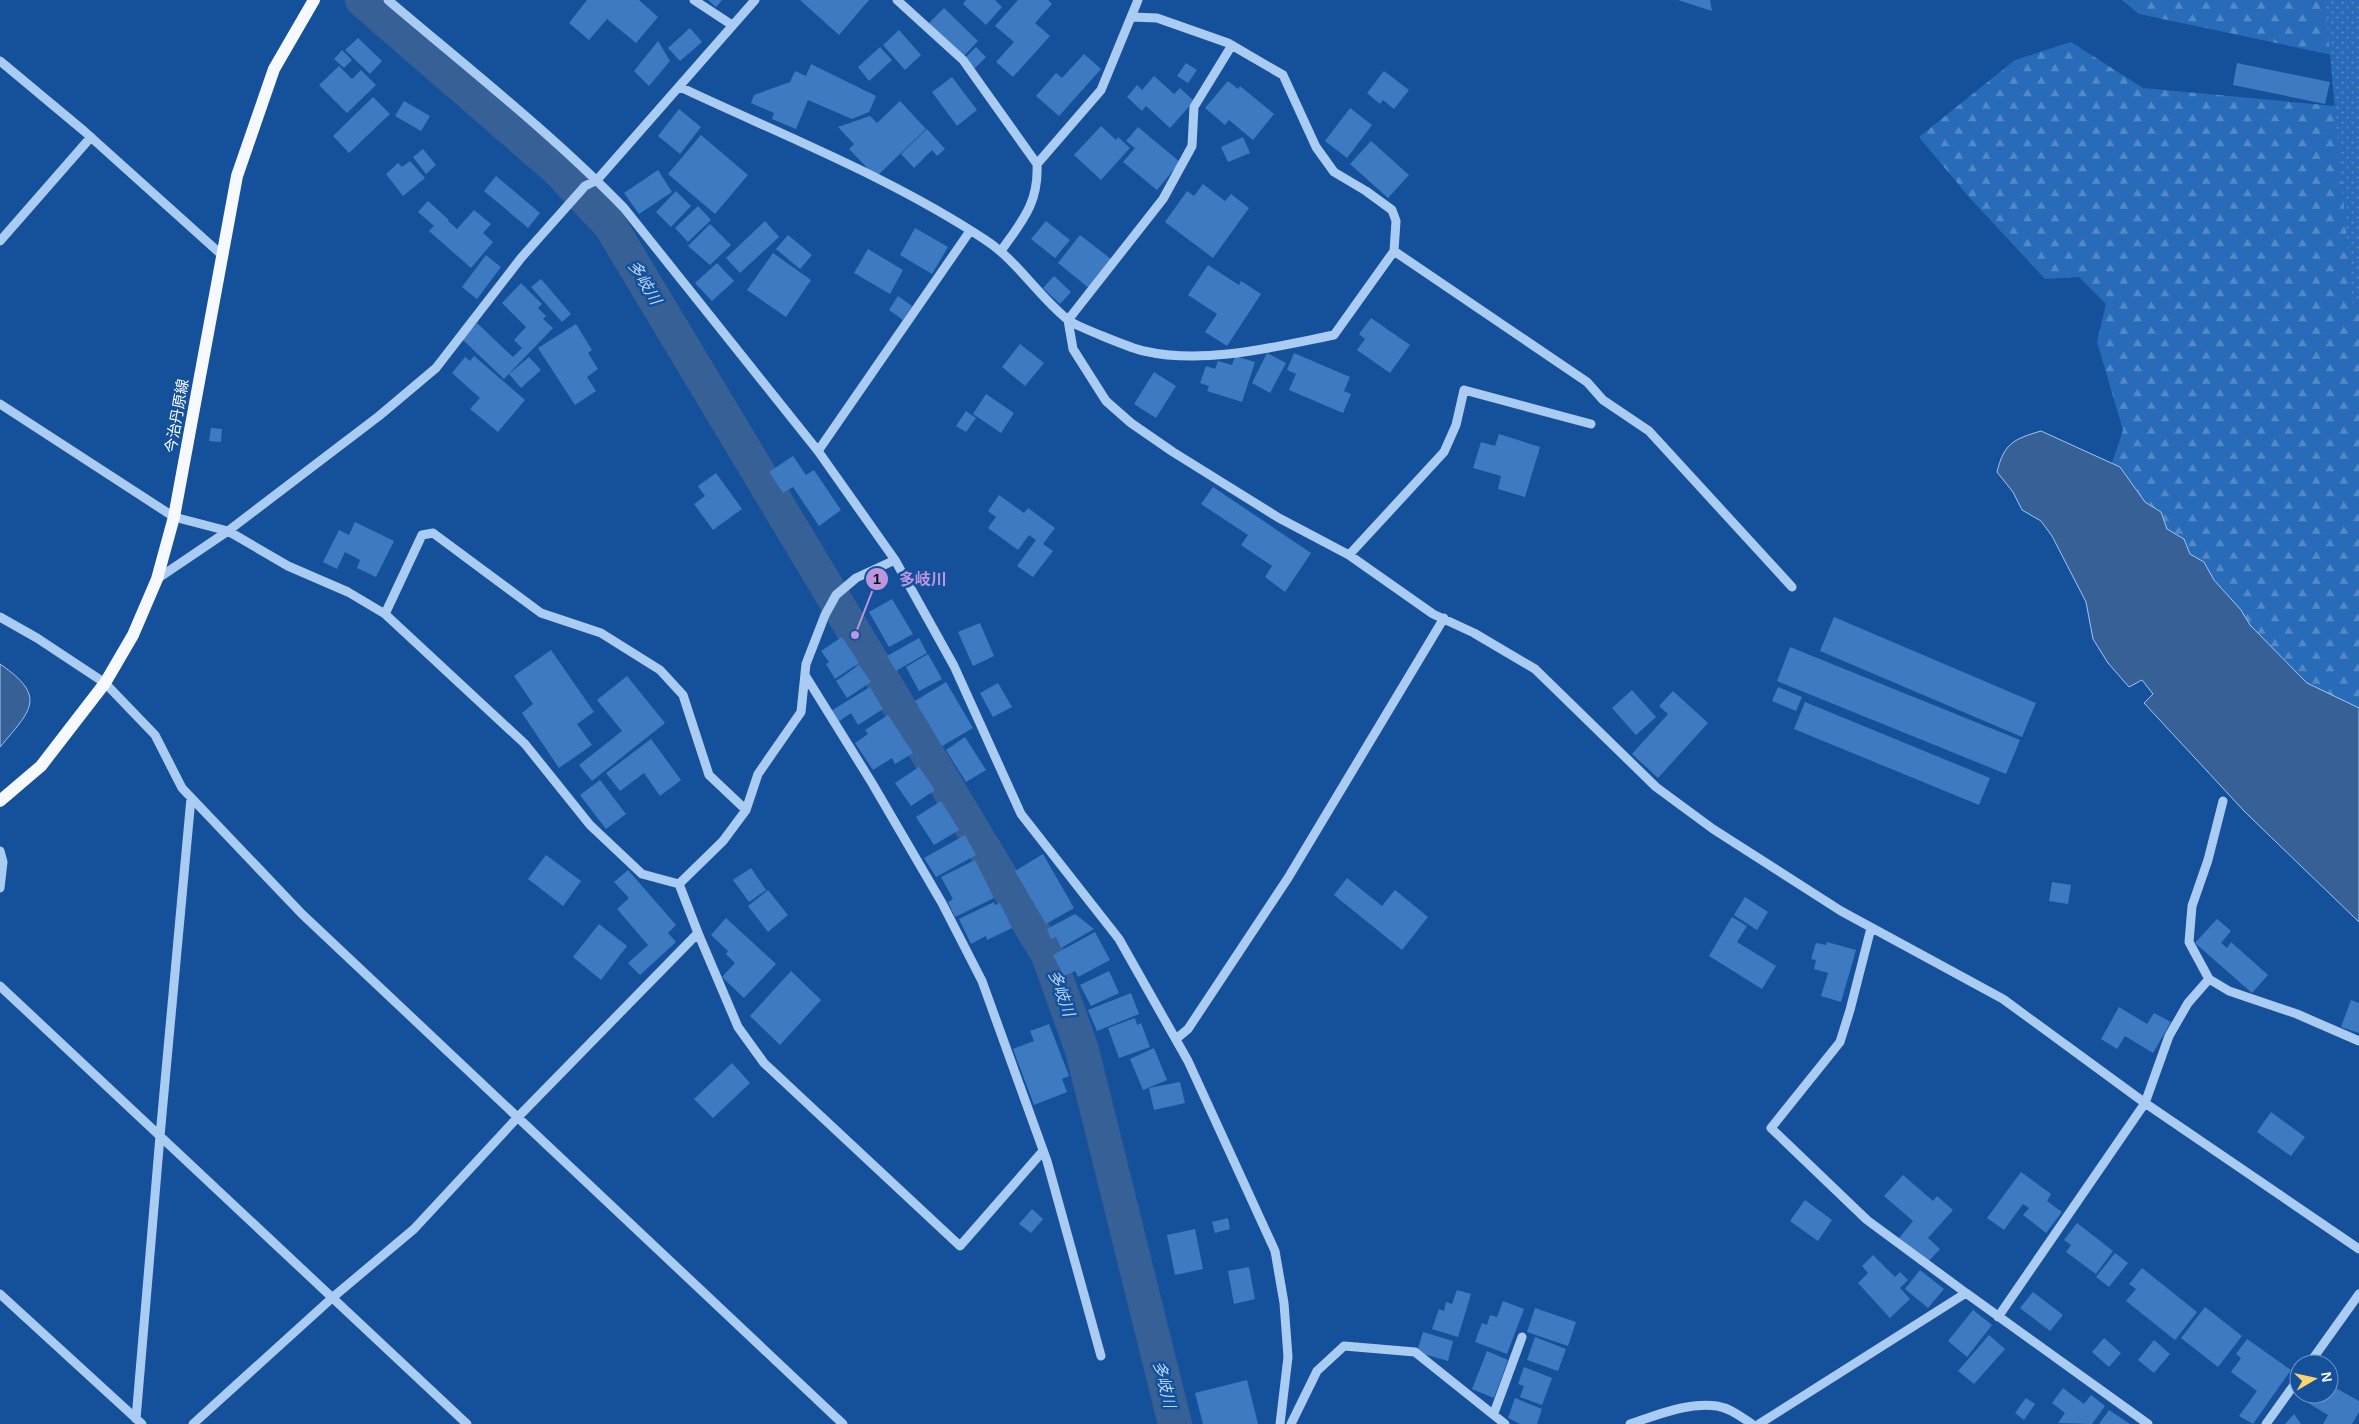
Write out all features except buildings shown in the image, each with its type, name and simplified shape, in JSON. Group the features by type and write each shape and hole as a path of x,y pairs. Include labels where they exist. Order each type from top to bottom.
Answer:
{"main road":[{"name":"今治丹原線","path":"0,801 42,766 105,683 133,635 157,579 174,517 237,176 274,69 314,0"}],"street":[{"path":"388,0 528,118 597,180 624,208 818,451 895,560 954,666 1021,814 1119,939 1188,1061 1275,1251 1284,1303 1288,1357 1280,1424"},
{"path":"694,0 732,25"},
{"path":"157,579 228,531 379,416 436,368 522,258 586,186 597,180 680,88 755,0"},
{"path":"897,0 963,60 1037,164 1038,177 1032,205 1001,251"},
{"path":"1037,164 1101,90 1138,0"},
{"path":"680,88 862,172 970,231 1001,251 1068,320 1143,351 1190,357 1274,347 1334,334 1394,251 1396,221 1392,210 1366,191 1334,172 1316,147 1283,75 1232,45 1157,18 1132,17"},
{"path":"1232,45 1194,107 1192,146 1163,199 1068,320 1073,349 1106,401 1131,424 1173,452 1279,518 1349,555 1433,614 1444,618 1535,670 1656,787 1713,828 1841,912 2003,999 2145,1103 2359,1249"},
{"path":"0,61 91,136 223,256"},
{"path":"0,241 91,136"},
{"path":"818,451 970,231"},
{"path":"1394,251 1587,382 1604,400 1649,431 1792,587"},
{"path":"1349,555 1444,452 1456,425 1464,390 1591,424"},
{"path":"0,404 174,517 228,531 288,566 348,592 385,614 525,744 590,825 642,874 679,884"},
{"path":"385,614 422,535 433,533 541,613 601,634 660,670 683,695 709,775 746,810"},
{"path":"679,884 722,841 746,810 758,774 801,712 806,664 825,615 836,596 856,578 895,560"},
{"path":"0,617 37,638 105,683 155,735 182,788 302,914 843,1424"},
{"path":"1176,1040 1188,1029 1288,878 1444,618"},
{"path":"805,675 872,783 927,878 982,980 1043,1151 1101,1356"},
{"path":"139,1422 160,1136 191,798"},
{"path":"2223,801 2208,860 2192,906 2189,942 2209,979 2229,991 2297,1014 2359,1041"},
{"path":"0,851 2,862 0,888"},
{"path":"679,884 738,1028 764,1063 960,1246 1043,1151"},
{"path":"1871,928 1840,1042 1771,1128 1867,1220 1998,1317 2148,1424"},
{"path":"193,1424 332,1298 414,1229 517,1118 698,933"},
{"path":"1998,1317 2145,1103 2169,1036 2188,1004 2209,979"},
{"path":"0,986 467,1424"},
{"path":"1759,1424 1966,1293"},
{"path":"0,1294 139,1422"},
{"path":"2316,1354 2359,1294"},
{"path":"1494,1413 1522,1338"},
{"path":"1291,1424 1318,1371 1344,1346 1415,1352 1494,1413 1505,1424"},
{"path":"2266,1424 2289,1392"},
{"path":"1630,1424 1681,1408 1718,1406 1735,1412 1752,1424"}],"green space":[{"path":"2122,0 2359,0 2359,746 2104,487 2123,430 2097,342 2106,304 2079,277 2045,279 1969,197 1919,137 2015,60 2071,42 2143,88 2335,106 2342,57 2139,14"},
{"path":"2325,0 2359,0 2359,307 2353,306"}],"shaded area":[{"path":"2041,431 2120,467 2145,502 2161,512 2167,529 2184,539 2190,554 2204,562 2214,580 2241,610 2250,625 2307,683 2359,708 2359,922 2245,812 2144,703 2153,694 2142,680 2129,687 2108,663 2093,639 2086,602 2052,536 2041,521 2022,510 2013,492 1997,472 2007,448 2017,440"},
{"path":"0,664 25,686 30,704 20,723 0,747"}],"waterway":[{"name":"多岐川","path":"362,0 558,170 610,225 1048,955 1082,1050 1175,1424"}],"place":[{"name":"多岐川","path":"855,635"}]}
